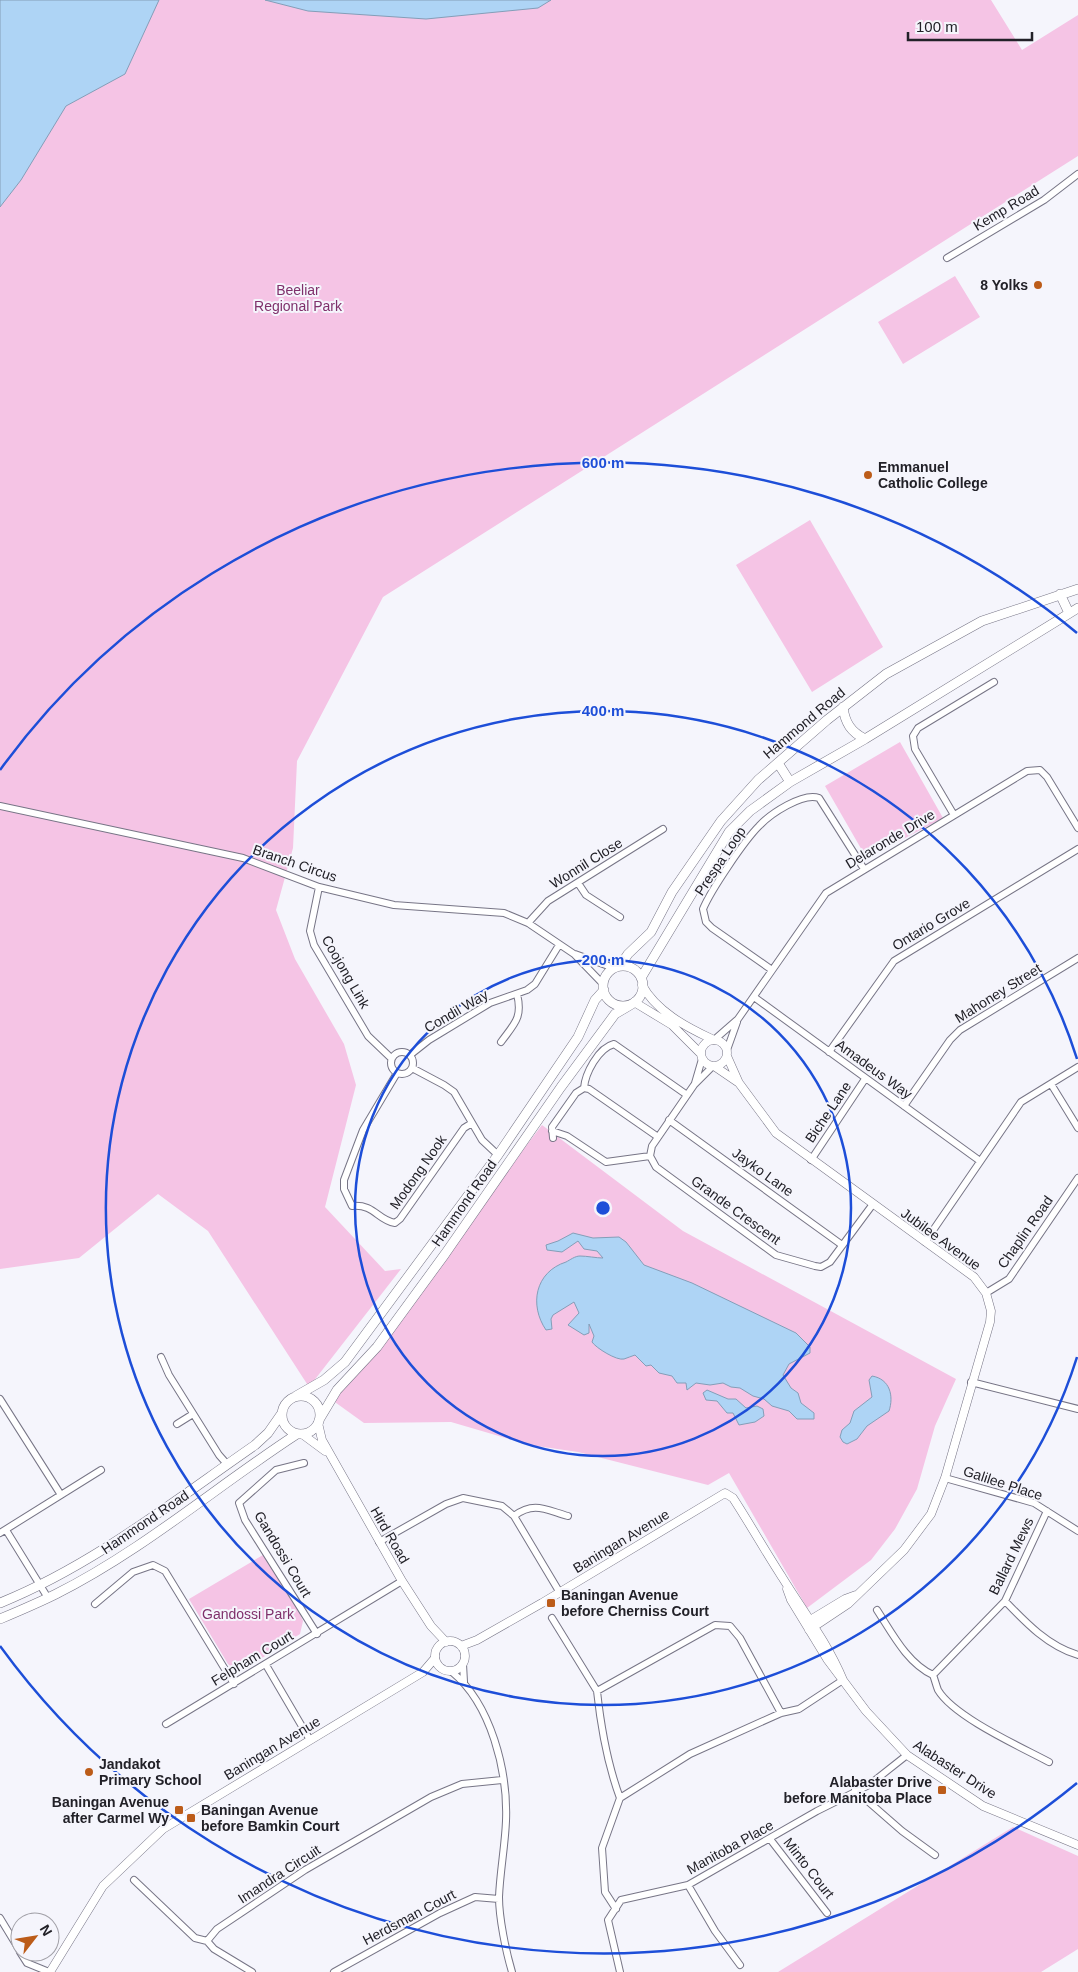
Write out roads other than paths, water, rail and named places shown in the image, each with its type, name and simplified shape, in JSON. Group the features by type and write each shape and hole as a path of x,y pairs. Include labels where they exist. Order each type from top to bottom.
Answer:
{"main road":[{"name":"Hammond Road","path":"617,967 652,932 672,892 721,821 758,780 843,707 886,674 982,621 1078,589"},
{"path":"1060,594 1069,613"},
{"path":"642,981 632,969 617,967 606,975 603,987 611,1002 625,1006 633,1003 642,991 642,981 729,832 750,811 790,782 865,739 1078,608"},
{"path":"843,707 845,720 856,734 865,739"},
{"path":"778,763 790,782"},
{"name":"Hammond Road","path":"296,1396 324,1380 345,1362 498,1155 574,1044 603,987"},
{"name":"Hammond Road","path":"319,1421 336,1390 377,1347 615,1014 633,1003"},
{"path":"296,1396 309,1398 314,1401 320,1413 319,1421 312,1431 300,1434 287,1429 282,1413 286,1403 296,1396"},
{"name":"Hammond Road","path":"0,1602 40,1584 109,1544 261,1439 282,1413"},
{"name":"Hammond Road","path":"0,1619 48,1598 85,1578 209,1496 273,1448 300,1434"}],"street":[{"name":"Kemp Road","path":"947,258 1044,200 1078,175"},
{"path":"954,815 915,749 913,736 918,728 994,682"},
{"name":"Delaronde Drive","path":"713,1040 738,1019 823,897 864,869 1027,771 1036,769 1047,777 1078,828"},
{"name":"Prespa Loop","path":"772,970 712,928 706,922 703,909 750,836 760,824 801,798 809,796 819,798 864,869"},
{"name":"Branch Circus","path":"0,806 243,858 318,887 394,905 504,913 528,923 574,954 617,967"},
{"name":"Wonnil Close","path":"528,923 548,901 663,829"},
{"name":"Ontario Grove","path":"829,1052 894,961 1078,850"},
{"path":"578,883 586,895 620,917"},
{"name":"Coojong Link","path":"318,887 311,926 314,946 368,1036 391,1058"},
{"name":"Condil Way","path":"410,1055 429,1040 490,1003 517,994 535,984 559,945"},
{"name":"Branch Circus","path":"574,954 603,987"},
{"name":"Mahoney Street","path":"904,1106 950,1040 960,1030 1078,958"},
{"path":"642,981 647,994 663,1009 690,1028 721,1042 727,1053 722,1063 714,1066 694,1084 687,1095 669,1120 658,1137 651,1149 650,1156 606,1162 567,1136 552,1135 552,1127 570,1100 584,1088 588,1071 605,1047 614,1044 687,1095"},
{"path":"501,1042 519,1016 520,1008 517,994"},
{"name":"Amadeus Way","path":"754,997 980,1161"},
{"path":"633,1003 672,1025 701,1057 714,1066"},
{"name":"Delaronde Drive","path":"727,1053 738,1019"},
{"path":"694,1084 704,1044 713,1040"},
{"path":"400,1052 410,1055 413,1061 412,1068 404,1074 396,1073 390,1065 391,1058 400,1052"},
{"name":"Jubilee Avenue","path":"727,1053 738,1083"},
{"name":"Jubilee Avenue","path":"714,1066 738,1083 776,1132 811,1160 974,1277 986,1292"},
{"path":"925,1242 975,1172 980,1161 1021,1102 1078,1067"},
{"path":"412,1068 454,1092 482,1140 498,1155"},
{"name":"Modong Nook","path":"396,1073 362,1130 344,1180 344,1189 352,1206 371,1208 389,1222 395,1223 400,1220 464,1128 472,1123"},
{"name":"Biche Lane","path":"811,1160 865,1079"},
{"path":"1051,1084 1078,1128"},
{"path":"584,1088 658,1137"},
{"name":"Jayko Lane","path":"669,1120 842,1245"},
{"name":"Grande Crescent","path":"650,1156 656,1167 776,1255 821,1267 830,1262 873,1204"},
{"name":"Chaplin Road","path":"986,1292 1009,1279 1078,1178"},
{"path":"810,1625 848,1604 904,1550 931,1514 945,1478 971,1382 990,1322 991,1311 986,1292"},
{"path":"161,1357 169,1376 219,1456 227,1464"},
{"path":"971,1382 1077,1406"},
{"path":"0,1399 61,1495"},
{"path":"177,1424 193,1414"},
{"name":"Hird Road","path":"319,1421 319,1434 379,1542 431,1626 446,1642"},
{"name":"Hird Road","path":"300,1434 318,1444 330,1455"},
{"name":"Gandossi Court","path":"304,1463 276,1470 239,1503 246,1520 317,1634"},
{"path":"48,1598 3,1532 101,1470"},
{"name":"Galilee Place","path":"945,1478 1034,1503 1078,1531"},
{"name":"Alabaster Drive","path":"725,1494 733,1498 810,1625 833,1656 843,1680 866,1711 907,1755 983,1806 1078,1845"},
{"name":"Baningan Avenue","path":"461,1646 477,1640 560,1593 725,1494"},
{"path":"379,1542 446,1504 463,1498 502,1506 514,1516 560,1593"},
{"path":"514,1516 525,1508 535,1507 568,1516"},
{"name":"Ballard Mews","path":"933,1675 1005,1601 1047,1511"},
{"path":"96,1604 133,1572 153,1565 165,1571 234,1684"},
{"name":"Felpham Court","path":"166,1724 402,1581"},
{"path":"1005,1601 1031,1628 1069,1652 1078,1654"},
{"path":"876,1610 910,1658 920,1669 933,1675 939,1690 965,1715 997,1735 1049,1762"},
{"path":"552,1618 597,1691 600,1723 620,1798 602,1848 604,1892 616,1909 608,1920 620,1972"},
{"path":"597,1691 715,1624 730,1626 740,1638 781,1713"},
{"name":"Hird Road","path":"431,1626 437,1648"},
{"name":"Baningan Avenue","path":"465,1654 477,1640"},
{"path":"464,1682 463,1664 465,1654 461,1646 451,1641 446,1642 437,1648 434,1658 442,1669 452,1672 464,1682 478,1703 497,1746 506,1820 499,1899 512,1972"},
{"name":"Baningan Avenue","path":"424,1672 434,1658"},
{"path":"452,1672 463,1664"},
{"path":"266,1665 310,1740"},
{"name":"Baningan Avenue","path":"50,1972 103,1886 161,1831 424,1672 442,1669"},
{"path":"620,1798 690,1754 781,1713 799,1709 843,1680"},
{"name":"Manitoba Place","path":"616,1909 621,1900 688,1885 855,1790 868,1785 907,1755"},
{"name":"Imandra Circuit","path":"207,1941 217,1929 305,1870 431,1797 462,1784 502,1780"},
{"path":"855,1790 902,1831 935,1855"},
{"name":"Minto Court","path":"770,1839 827,1913"},
{"path":"134,1880 195,1938 207,1941 214,1949 252,1972"},
{"path":"688,1885 715,1931 740,1965"},
{"name":"Herdsman Court","path":"334,1972 440,1913 475,1897 499,1899"},
{"path":"0,1918 10,1935"},
{"path":"27,1962 50,1972"}],"water":[{"path":"0,0 159,0 125,74 66,106 21,180 0,207"},
{"path":"265,0 551,0 538,8 426,19 308,11"},
{"path":"573,1233 593,1238 619,1237 626,1242 644,1265 692,1283 796,1333 810,1347 810,1353 789,1364 783,1375 791,1388 798,1393 801,1403 814,1413 814,1419 797,1419 789,1411 772,1406 764,1399 753,1396 740,1388 731,1387 723,1383 710,1385 696,1383 687,1390 686,1383 677,1383 672,1376 659,1373 651,1365 646,1366 635,1355 624,1359 612,1356 594,1345 592,1342 594,1336 589,1324 589,1333 584,1335 568,1325 579,1313 574,1302 553,1315 551,1319 552,1329 546,1330 538,1310 537,1300 538,1290 547,1273 576,1257 603,1258 597,1251 584,1249 578,1241 562,1252 547,1250 546,1245"},
{"path":"872,1376 887,1384 891,1394 889,1411 867,1426 857,1439 847,1444 840,1437 842,1430 850,1423 854,1411 872,1397 869,1380"},
{"path":"707,1390 728,1399 736,1399 746,1408 757,1406 763,1409 764,1416 755,1422 739,1425 733,1413 727,1413 717,1401 706,1400 703,1393"}],"place":[{"name":"8 Yolks","path":"1038,285"},
{"name":"Emmanuel Catholic College","path":"868,475"},
{"name":"Baningan Avenue before Cherniss Court","path":"551,1603"},
{"name":"Jandakot Primary School","path":"89,1772"},
{"name":"Alabaster Drive before Manitoba Place","path":"942,1790"},
{"name":"Baningan Avenue after Carmel Wy","path":"179,1810"},
{"name":"Baningan Avenue before Bamkin Court","path":"191,1818"}],"park label":[{"name":"Beeliar Regional Park","path":"298,298"},
{"name":"Gandossi Park","path":"248,1614"}]}
